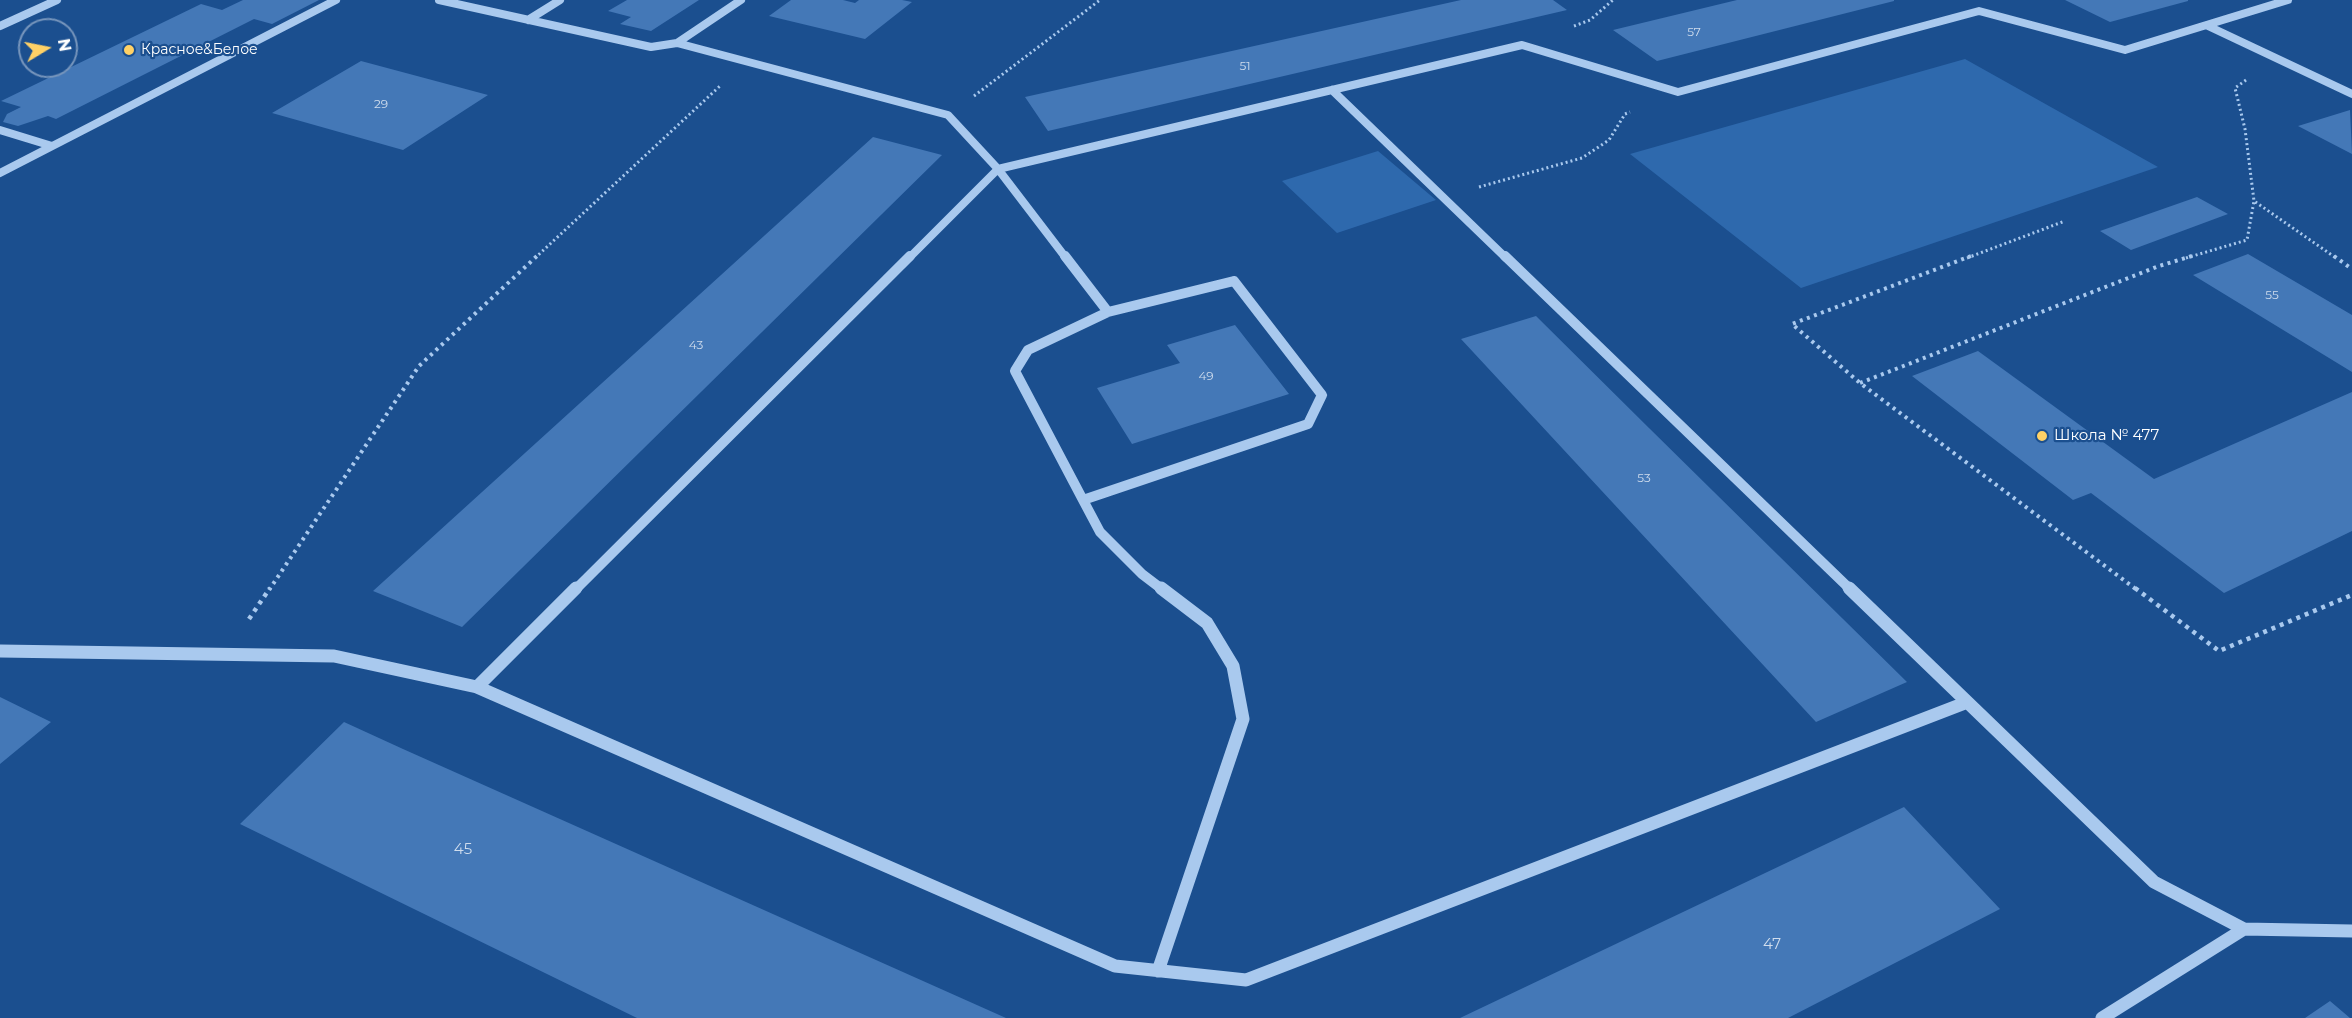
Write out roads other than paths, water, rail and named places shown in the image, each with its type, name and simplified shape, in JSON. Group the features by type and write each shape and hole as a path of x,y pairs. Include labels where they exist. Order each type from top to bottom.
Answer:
{"street":[{"path":"0,26 57,0"},
{"path":"0,173 336,0"},
{"path":"439,0 651,47 677,43 948,116 998,169 1108,312"},
{"path":"528,20 560,0"},
{"path":"677,43 741,0"},
{"path":"477,687 998,169 1522,45 1678,92 1979,11 2125,50 2288,0"},
{"path":"2208,26 2352,94"},
{"path":"1332,90 1965,703 2154,882 2244,929 2352,931"},
{"path":"0,130 52,146"},
{"path":"1083,500 1116,491 1308,424 1322,394 1234,280 1108,312 1028,350 1015,371 1083,500 1100,532 1142,574 1207,623 1233,666 1243,719 1158,971"},
{"path":"0,651 334,656 477,687 1115,966 1246,980 1965,703"},
{"path":"2102,1018 2244,929"}],"place":[{"name":"Красное&Белое","path":"129,50"},
{"name":"Школа № 477","path":"2042,436"}]}
